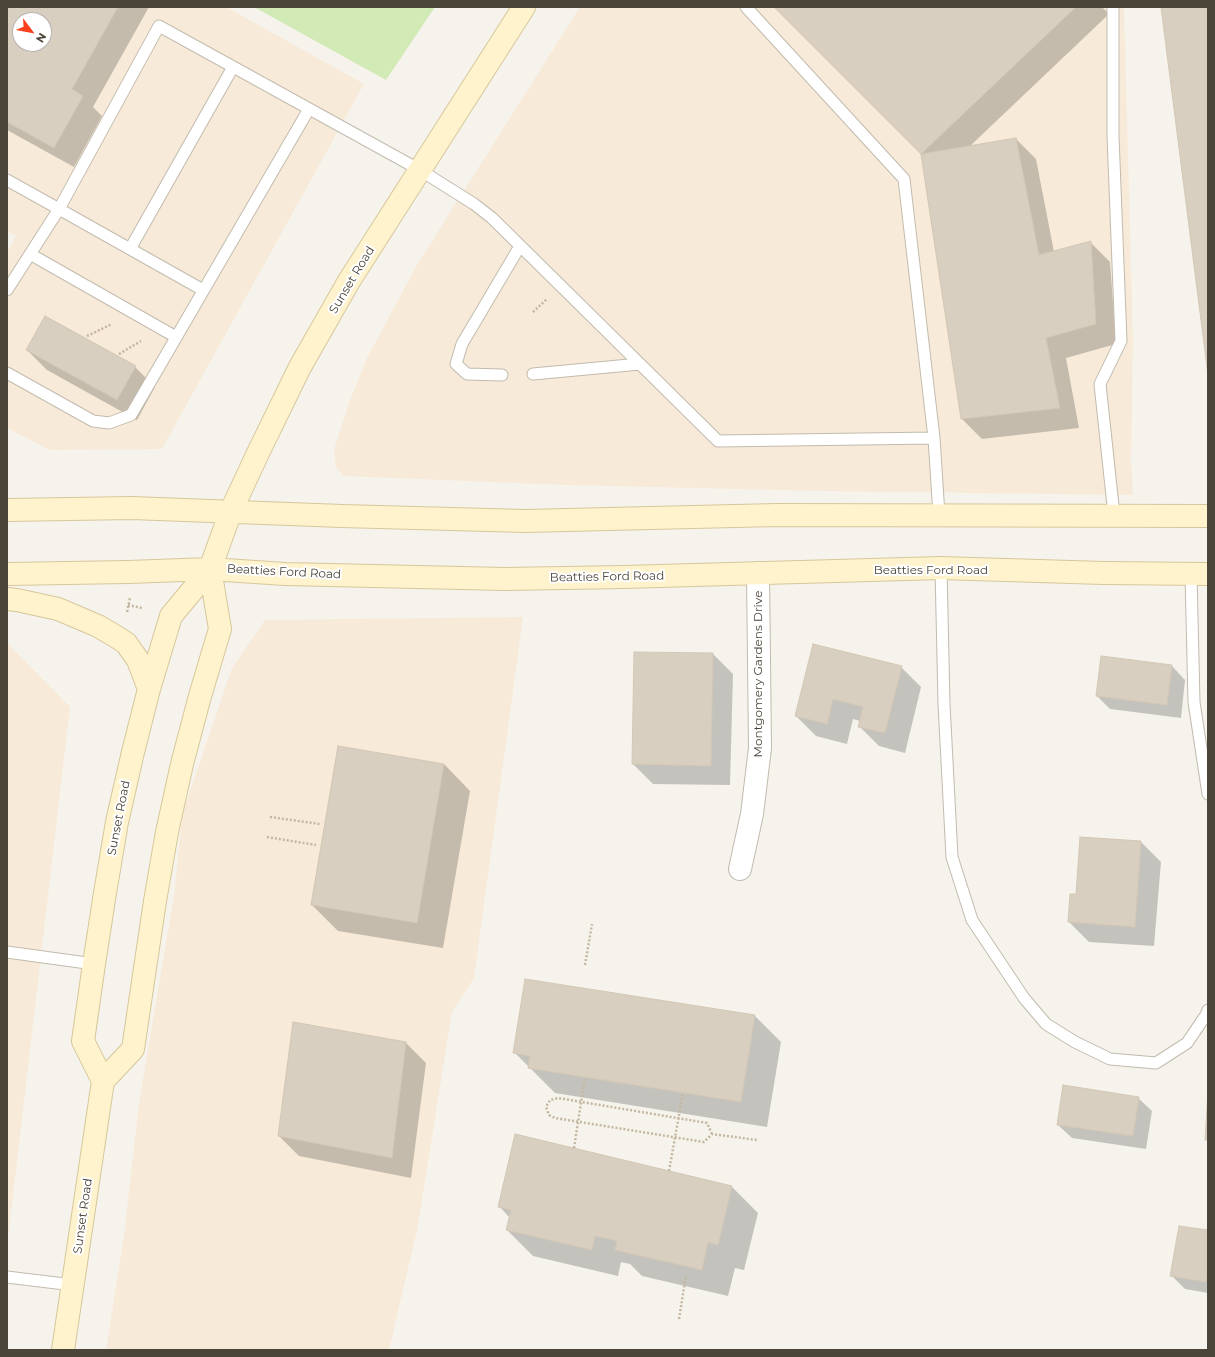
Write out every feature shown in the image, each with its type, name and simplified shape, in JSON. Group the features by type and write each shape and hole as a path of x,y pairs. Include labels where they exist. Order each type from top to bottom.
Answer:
{"main road":[{"name":"Sunset Road","path":"103,1081 83,1041 94,964 117,822 149,689 171,616 210,569 231,511 258,453 300,367 349,281 524,7"},
{"path":"7,510 132,508 525,521 777,515 939,514 1208,516"},
{"name":"Beatties Ford Road","path":"7,574 210,569 285,574 505,579 941,568 1104,573 1199,574"},
{"name":"Sunset Road","path":"63,1350 103,1081 133,1049 154,901 167,832 182,764 220,629 210,569"},
{"path":"7,599 58,609 98,626 115,636 126,643 138,660 149,689"}],"street":[{"name":"Montgomery Gardens Drive","path":"740,869 752,814 760,748 758,573"}],"lane":[{"path":"746,7 904,179 934,438 939,514"},
{"path":"1113,7 1113,136 1121,341 1100,384 1114,515"},
{"path":"7,290 59,209 159,26 420,170 474,204 492,218 718,441 934,438"},
{"path":"130,248 233,67"},
{"path":"7,373 93,421 109,423 131,414 308,109"},
{"path":"7,180 203,290"},
{"path":"502,375 467,374 456,364 462,344 520,246"},
{"path":"30,254 176,337"},
{"path":"533,374 640,364"},
{"path":"941,568 944,704 952,857 972,920 1024,998 1046,1024 1075,1042 1110,1059 1156,1062 1187,1043 1208,1010"},
{"path":"1199,574 1194,702 1208,794"},
{"path":"7,952 94,964"},
{"path":"7,1277 73,1285"}],"path":[{"path":"125,619 130,593"},
{"path":"128,604 142,608"},
{"path":"270,817 320,824"},
{"path":"267,838 316,845"},
{"path":"585,965 592,924"},
{"path":"574,1148 585,1077"},
{"path":"669,1171 683,1093"},
{"path":"558,1098 707,1123 712,1134 704,1142 675,1138 555,1118 549,1115 546,1107 550,1100 558,1098"},
{"path":"712,1134 758,1140"},
{"path":"679,1319 686,1275"}],"shaded area":[{"path":"7,7 226,7 364,84 162,449 50,450 7,428 7,252 16,236 7,231"},
{"path":"580,7 1124,7 1133,341 1131,459 1133,495 822,491 567,485 344,476 336,467 334,450 349,403 367,358 417,265"},
{"path":"523,617 474,978 452,1012 417,1230 389,1350 106,1350 124,1236 139,1103 175,889 182,815 232,668 265,620"},
{"path":"7,643 70,707 7,1247"}],"green space":[{"path":"254,7 435,7 386,80"}],"building":[{"path":"7,7 118,7 72,89 83,96 54,148 7,122"},
{"path":"774,7 1076,7 921,154"},
{"path":"1161,7 1208,7 1208,375"},
{"path":"1016,138 1039,255 1091,241 1096,324 1046,338 1060,408 961,419 921,154"},
{"path":"45,316 136,366 117,400 26,350"},
{"path":"813,644 902,666 885,733 858,727 863,707 833,699 827,724 795,716"},
{"path":"634,652 713,653 711,766 632,764"},
{"path":"1101,656 1172,665 1167,705 1096,696"},
{"path":"338,746 444,764 417,923 311,905"},
{"path":"1080,837 1141,841 1135,927 1068,922 1070,894 1076,894"},
{"path":"525,979 755,1015 741,1102 528,1068 530,1056 513,1053"},
{"path":"293,1022 406,1042 392,1158 278,1136"},
{"path":"1063,1085 1139,1097 1133,1136 1057,1125"},
{"path":"1208,1092 1208,1140 1205,1140"},
{"path":"515,1134 732,1186 718,1245 708,1242 702,1270 615,1250 617,1241 595,1236 592,1250 506,1230 511,1210 498,1207"},
{"path":"1179,1226 1208,1230 1208,1269 1206,1282 1170,1276"}]}
